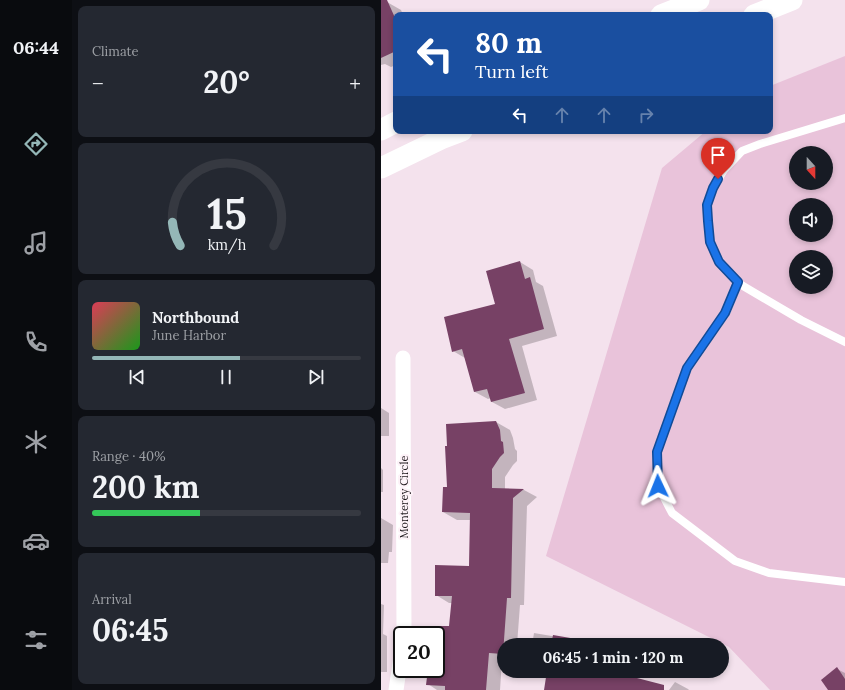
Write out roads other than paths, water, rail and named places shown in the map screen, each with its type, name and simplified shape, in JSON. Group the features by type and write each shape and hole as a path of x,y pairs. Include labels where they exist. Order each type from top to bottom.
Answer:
{"main road":[{"path":"669,12 699,0"},
{"path":"762,12 792,0"},
{"path":"381,130 393,124"},
{"path":"381,168 454,134"}],"street":[{"name":"Monterey Circle","path":"403,358 404,626"},
{"path":"396,690 398,678"}],"lane":[{"path":"845,118 742,151 724,170 713,188 707,205 710,242 719,262 738,282 801,320 845,342"},
{"path":"738,282 725,313 687,368 657,452 658,486 672,513 735,562 769,573 845,582"}]}
